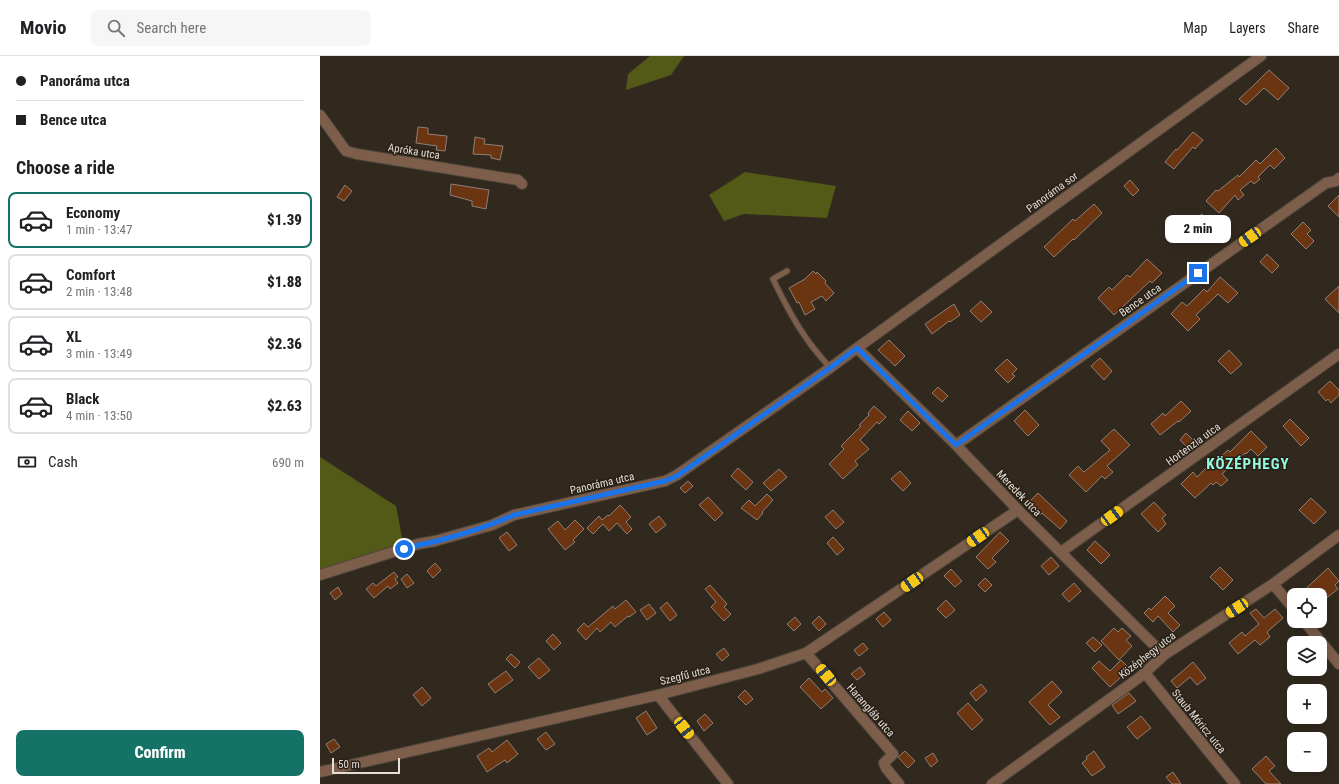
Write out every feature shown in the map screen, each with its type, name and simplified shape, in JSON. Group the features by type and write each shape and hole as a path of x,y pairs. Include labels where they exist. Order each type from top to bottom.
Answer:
{"street":[{"name":"Panoráma sor","path":"857,348 1261,56"},
{"name":"Apróka utca","path":"320,115 346,151 518,180 522,184"},
{"name":"Bence utca","path":"956,445 1326,183 1338,180"},
{"name":"Panoráma utca","path":"320,575 418,544 435,541 492,525 514,515 665,481 677,476 857,348"},
{"name":"Meredek utca","path":"857,348 956,445 1018,510 1164,655"},
{"name":"Hortenzia utca","path":"1061,552 1339,354"},
{"name":"Szegfű utca","path":"320,772 658,695 758,669 806,653 1018,510"},
{"name":"Középhegy utca","path":"992,784 1145,673 1164,655 1273,584 1339,535"},
{"path":"1273,584 1287,601"},
{"path":"1310,628 1339,664"},
{"name":"Harangláb utca","path":"806,653 893,754 884,762 886,768 899,784"},
{"name":"Staub Móricz utca","path":"1145,673 1236,784"},
{"path":"658,695 728,784"}],"lane":[{"path":"787,271 773,279 793,317 808,341 830,368"}],"green space":[{"path":"650,56 684,56 671,75 626,90 628,74"},
{"path":"745,172 836,186 827,218 744,214 724,221 709,195"},
{"path":"320,457 396,506 404,548 320,576"}],"building":[{"path":"1269,70 1289,88 1278,100 1264,88 1246,105 1239,99"},
{"path":"418,127 428,128 428,134 447,136 445,151 436,150 437,146 416,143"},
{"path":"1193,132 1203,140 1195,149 1193,147 1174,169 1165,162"},
{"path":"475,137 485,139 484,144 503,146 500,160 491,158 491,155 473,154"},
{"path":"1276,148 1285,158 1274,169 1270,165 1258,177 1260,179 1254,184 1251,181 1240,190 1244,195 1238,200 1235,195 1219,213 1206,201 1216,190 1218,191 1238,175 1239,177 1256,160 1260,164"},
{"path":"1130,180 1139,190 1133,196 1124,186"},
{"path":"451,184 489,190 486,209 472,206 472,201 450,195"},
{"path":"345,185 352,191 344,201 337,197"},
{"path":"1339,195 1339,217 1328,206"},
{"path":"1094,204 1102,213 1054,257 1044,247 1073,219 1075,221"},
{"path":"1202,214 1208,224 1195,233 1188,224"},
{"path":"1303,222 1311,230 1307,234 1314,241 1306,249 1291,234"},
{"path":"1267,254 1279,266 1272,273 1260,262"},
{"path":"1147,259 1162,273 1152,283 1150,281 1114,315 1098,298 1109,287 1112,290 1127,275 1130,277"},
{"path":"813,271 816,274 817,272 826,281 825,283 834,293 826,301 822,296 811,302 815,309 805,315 799,302 797,303 789,288 805,279"},
{"path":"1220,277 1238,293 1228,303 1218,294 1196,315 1200,319 1188,331 1171,314 1182,302 1187,306 1204,289 1207,292"},
{"path":"1339,286 1339,313 1325,299"},
{"path":"981,301 992,312 981,322 970,311"},
{"path":"954,304 960,315 950,322 949,321 932,334 925,324"},
{"path":"889,340 905,356 895,366 878,350"},
{"path":"1229,350 1242,364 1231,374 1218,361"},
{"path":"1100,358 1112,371 1104,380 1091,366"},
{"path":"1007,359 1017,369 1012,374 1015,376 1008,383 995,370"},
{"path":"1330,381 1339,390 1339,395 1331,403 1328,399 1326,401 1318,392"},
{"path":"938,387 948,396 942,402 932,393"},
{"path":"1181,401 1191,411 1179,422 1178,421 1160,435 1151,424 1163,413 1165,416"},
{"path":"874,406 886,417 879,424 877,422 860,440 869,449 855,461 858,465 843,479 829,464 844,449 841,446 861,426 859,425 869,415 868,413"},
{"path":"1025,410 1039,425 1028,436 1014,421"},
{"path":"908,411 920,423 912,431 900,420"},
{"path":"1290,419 1309,438 1301,446 1283,426"},
{"path":"1114,429 1130,445 1107,466 1113,472 1105,479 1102,476 1086,492 1069,475 1078,466 1084,472 1110,450 1101,441"},
{"path":"1251,431 1267,447 1258,456 1251,449 1246,454 1245,453 1222,474 1228,480 1221,486 1216,482 1213,485 1211,483 1195,498 1181,484 1193,472 1197,477 1211,463 1213,464 1228,450 1230,452"},
{"path":"1186,433 1194,441 1187,447 1180,440"},
{"path":"738,468 753,482 746,490 731,476"},
{"path":"779,469 787,477 771,491 763,483"},
{"path":"900,471 911,483 903,491 891,479"},
{"path":"688,481 693,486 685,493 680,488"},
{"path":"1038,493 1067,521 1060,529 1042,513 1040,515 1028,503"},
{"path":"767,494 773,500 757,520 741,508 749,500 755,506"},
{"path":"708,497 723,513 715,521 699,505"},
{"path":"1311,498 1326,512 1314,524 1299,510"},
{"path":"1154,502 1166,515 1162,518 1166,524 1158,532 1141,514"},
{"path":"620,505 631,517 626,522 632,529 627,534 617,523 609,531 603,524 593,534 587,528 599,516 602,520 608,515 609,516"},
{"path":"833,510 844,522 836,529 825,517"},
{"path":"659,516 666,525 656,533 649,524"},
{"path":"575,520 584,529 573,540 575,542 565,550 548,529 558,521 565,530"},
{"path":"507,532 517,545 509,551 499,538"},
{"path":"1000,532 1009,541 992,558 996,562 988,569 976,557"},
{"path":"833,537 844,549 837,555 827,543"},
{"path":"1095,541 1110,555 1101,564 1087,550"},
{"path":"1051,557 1059,566 1049,575 1041,566"},
{"path":"435,563 441,570 433,578 427,571"},
{"path":"1220,567 1233,580 1223,590 1210,577"},
{"path":"1328,568 1339,581 1335,585 1338,589 1327,598 1327,588 1307,588"},
{"path":"951,569 962,581 955,587 944,576"},
{"path":"394,572 398,577 395,579 398,583 390,589 388,586 374,598 366,589 373,583 376,586"},
{"path":"407,574 414,583 407,588 401,579"},
{"path":"985,578 992,585 985,592 978,585"},
{"path":"1074,583 1081,591 1069,602 1062,594"},
{"path":"710,585 727,604 724,607 731,614 724,621 711,607 716,602 705,589"},
{"path":"338,587 342,594 335,600 330,593"},
{"path":"1165,596 1175,606 1168,613 1180,625 1173,632 1158,616 1153,622 1144,613 1149,608 1151,610"},
{"path":"626,600 636,612 629,617 628,616 615,627 611,622 600,632 597,628 586,640 577,630 584,623 588,627 613,606 615,609"},
{"path":"946,600 955,610 946,618 937,609"},
{"path":"667,602 677,615 670,621 660,608"},
{"path":"649,604 656,613 647,620 640,610"},
{"path":"1256,609 1264,618 1275,609 1283,618 1267,632 1270,637 1260,645 1255,640 1238,654 1229,643 1242,632 1245,636 1259,624 1250,613"},
{"path":"884,612 891,620 883,627 876,619"},
{"path":"819,616 826,624 819,631 812,623"},
{"path":"795,617 801,624 794,631 787,624"},
{"path":"1114,628 1118,632 1122,628 1131,636 1126,640 1132,646 1119,660 1101,641"},
{"path":"553,634 561,643 554,650 546,641"},
{"path":"1093,637 1102,645 1095,652 1086,643"},
{"path":"863,643 868,649 859,656 854,650"},
{"path":"724,648 729,655 722,661 716,654"},
{"path":"511,654 520,662 515,668 506,659"},
{"path":"539,658 550,670 539,679 528,667"},
{"path":"1121,660 1132,671 1123,679 1121,677 1110,687 1092,668 1099,661 1110,671"},
{"path":"1193,662 1206,678 1197,685 1190,677 1177,688 1171,681"},
{"path":"860,667 865,674 857,680 851,674"},
{"path":"506,671 513,680 495,693 488,684"},
{"path":"809,678 822,692 825,689 833,698 821,709 800,687"},
{"path":"1052,681 1062,692 1048,705 1060,717 1050,725 1029,702"},
{"path":"981,684 987,691 976,701 970,693"},
{"path":"422,687 431,698 422,706 413,695"},
{"path":"745,690 753,699 746,705 738,697"},
{"path":"1129,693 1136,701 1118,714 1112,705"},
{"path":"968,703 983,720 972,730 957,713"},
{"path":"646,711 657,728 647,735 636,718"},
{"path":"705,714 713,723 704,731 697,721"},
{"path":"1141,716 1151,728 1137,739 1127,727"},
{"path":"546,732 555,744 546,750 537,739"},
{"path":"334,739 340,747 331,753 326,744"},
{"path":"507,740 518,754 507,763 505,760 487,772 477,756 489,748 492,752"},
{"path":"905,751 915,761 908,768 898,757"},
{"path":"1094,751 1105,767 1092,776 1082,763 1087,759 1086,757"},
{"path":"933,753 938,761 931,767 925,758"},
{"path":"1266,756 1275,766 1269,771 1281,784 1266,784 1252,769"},
{"path":"1173,772 1181,784 1172,784 1166,777"}],"district":[{"name":"KÖZÉPHEGY","path":"1248,464"}],"route":[{"path":"404,549 492,525 514,515 665,481 677,476 857,348 956,445 1198,273"}]}
